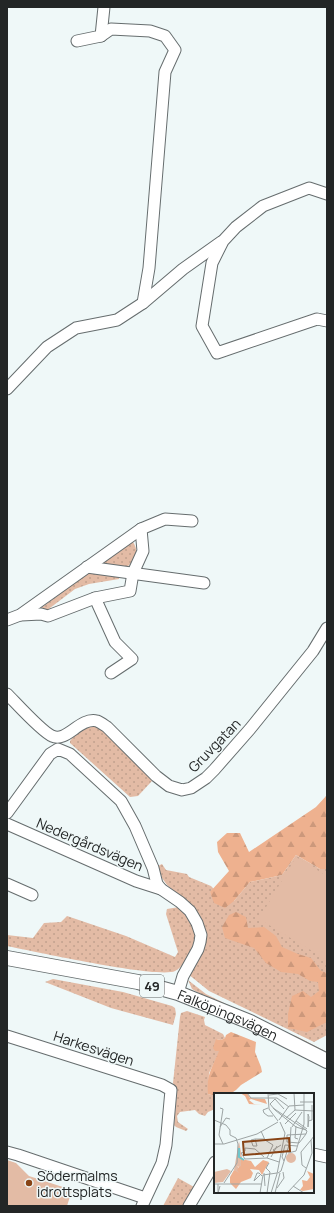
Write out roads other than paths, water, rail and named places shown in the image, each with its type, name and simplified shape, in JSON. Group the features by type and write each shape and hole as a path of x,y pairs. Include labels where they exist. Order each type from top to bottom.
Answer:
{"main road":[{"name":"Falköpingsvägen","path":"7,958 138,982 178,993 250,1022 327,1061"}],"street":[{"path":"101,36 104,7"},
{"path":"77,41 101,36 111,28 150,31 165,36 175,50 165,72 149,268 143,303"},
{"path":"7,388 47,347 76,328 117,320 143,303 183,269 223,241 236,228 263,206 309,188 327,194"},
{"path":"223,241 212,263 202,326 217,352 317,319 327,321"},
{"path":"7,620 20,615 141,529 165,519 192,521"},
{"path":"20,615 41,614 48,616 95,598 130,591 133,573 143,551 141,529"},
{"path":"87,567 204,583"},
{"path":"95,598 115,642 132,659 111,673"},
{"name":"Gruvgatan","path":"7,694 44,730 57,738 63,736 88,720 98,721 107,727 156,776 169,786 182,790 191,788 210,774 250,729 313,650 327,628"},
{"path":"7,812 50,754 58,749 66,751 121,802 135,826 153,868 157,884 161,889"},
{"name":"Nedergårdsvägen","path":"7,824 136,881 161,889 190,911 197,923 201,935 198,949 183,976 178,993"},
{"path":"7,884 32,895"},
{"name":"Harkesvägen","path":"7,1036 166,1087 171,1090 166,1145 162,1163 144,1202"},
{"path":"7,1152 18,1154 144,1202"},
{"path":"314,1154 327,1157"},
{"path":"189,1206 214,1164"}],"place":[{"name":"Södermalms idrottsplats","path":"29,1183"}]}
